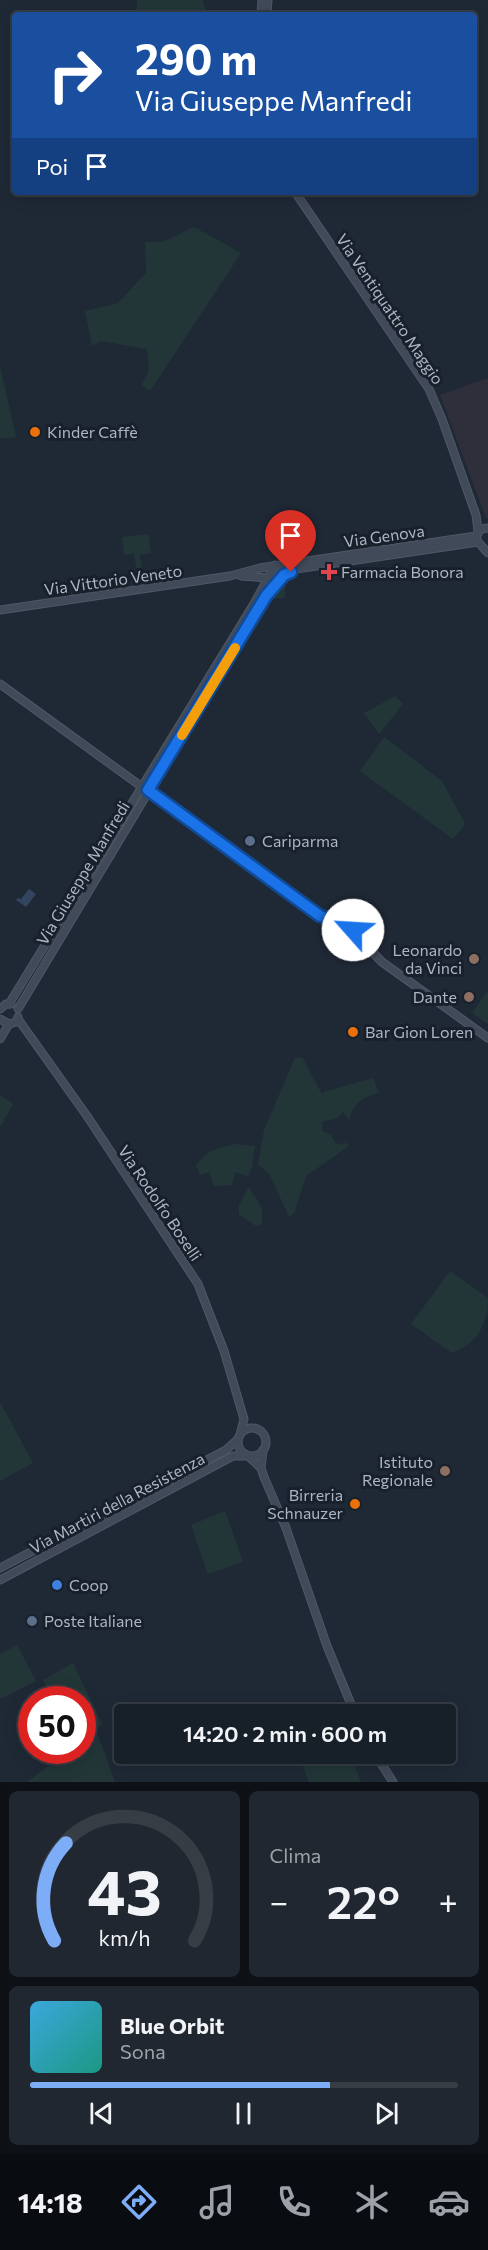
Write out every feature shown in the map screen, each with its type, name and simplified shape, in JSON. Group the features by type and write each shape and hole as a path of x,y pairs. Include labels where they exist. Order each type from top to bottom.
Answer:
{"main road":[{"name":"Via Ventiquattro Maggio","path":"297,195 429,389 476,515 482,542"},
{"name":"Via Ventiquattro Maggio","path":"476,515 487,528"},
{"path":"482,542 487,528"},
{"name":"Via Genova","path":"275,566 482,542"},
{"name":"Via Genova","path":"252,576 278,575 297,569 482,542"},
{"path":"252,576 260,594 278,575 275,566"},
{"name":"Via Vittorio Veneto","path":"0,610 230,576 275,566"},
{"name":"Via Giuseppe Manfredi","path":"9,1004 278,575"},
{"name":"Via Vittorio Veneto","path":"230,576 252,576"},
{"name":"Via Giuseppe Manfredi","path":"18,1009 260,594"},
{"path":"0,684 320,916 337,941 346,942 377,957"},
{"path":"320,916 348,924 377,957 488,1038"},
{"path":"333,932 334,927 340,922"},
{"path":"346,942 352,937 353,932"},
{"path":"0,1009 9,1004 18,1009 18,1019 9,1024 0,1040"},
{"name":"Via Rodolfo Boselli","path":"18,1019 87,1116 198,1284 224,1350 244,1419"},
{"path":"0,1020 9,1024"},
{"path":"261,1468 265,1437 244,1419 239,1437 239,1449 261,1468 286,1528 327,1646 351,1704"},
{"path":"239,1437 246,1430 256,1429"},
{"name":"Via Martiri della Resistenza","path":"0,1568 229,1449 239,1437"},
{"path":"248,1456 256,1456 263,1450"},
{"name":"Via Martiri della Resistenza","path":"0,1580 233,1456 248,1456"},
{"path":"161,1485 165,1493"},
{"path":"381,1764 393,1782"}],"shaded area":[{"path":"488,378 488,518 486,518 440,395"}],"green space":[{"path":"137,0 202,0 207,12 136,12"},
{"path":"194,227 241,253 150,391 142,385 149,369 147,349 101,341 92,346 85,311 118,303 146,273 145,242 163,242"},
{"path":"0,366 16,437 0,439"},
{"path":"148,534 151,553 140,555 144,584 139,584 134,554 124,555 122,537"},
{"path":"286,576 285,598 265,599"},
{"path":"395,696 403,704 379,734 364,713"},
{"path":"384,737 442,781 465,824 453,839 360,771"},
{"path":"488,993 488,1024 472,1013"},
{"path":"302,1057 323,1096 323,1092 373,1078 379,1092 368,1096 356,1105 349,1120 343,1112 335,1119 323,1121 322,1131 331,1135 336,1144 347,1143 349,1146 306,1176 294,1213 289,1217 270,1175 258,1164 264,1130 295,1058"},
{"path":"0,1095 13,1104 0,1127"},
{"path":"235,1144 255,1146 252,1167 248,1176 235,1172 232,1185 214,1186 209,1172 200,1175 196,1166 208,1153"},
{"path":"249,1187 262,1208 262,1224 256,1226 239,1214 239,1205"},
{"path":"450,1271 488,1298 486,1316 479,1332 468,1344 452,1353 411,1324"},
{"path":"0,1402 33,1463 0,1481"},
{"path":"225,1511 243,1562 208,1574 191,1525"},
{"path":"17,1645 36,1681 26,1686 18,1686 18,1690 0,1699 0,1654"},
{"path":"73,1663 84,1686 46,1686 43,1680"},
{"path":"96,1711 103,1725 96,1728"},
{"path":"98,1735 115,1782 27,1782 51,1764 96,1764 96,1736"},
{"path":"302,1764 354,1764 361,1782 309,1782"}],"water":[{"path":"29,889 36,894 26,907 16,900 21,899"}],"slow traffic":[{"path":"182,735 235,648"}],"place":[{"name":"Kinder Caffè","path":"35,432"},
{"name":"Farmacia Bonora","path":"329,572"},
{"name":"Cariparma","path":"250,841"},
{"name":"Leonardo da Vinci","path":"474,959"},
{"name":"Dante","path":"469,997"},
{"name":"Bar Gion Loren","path":"353,1032"},
{"name":"Istituto Regionale","path":"445,1471"},
{"name":"Birreria Schnauzer","path":"355,1504"},
{"name":"Coop","path":"57,1585"},
{"name":"Poste Italiane","path":"32,1621"}],"route":[{"path":"291,572 284,575 266,596 148,790 320,916 346,922 353,930"}]}
